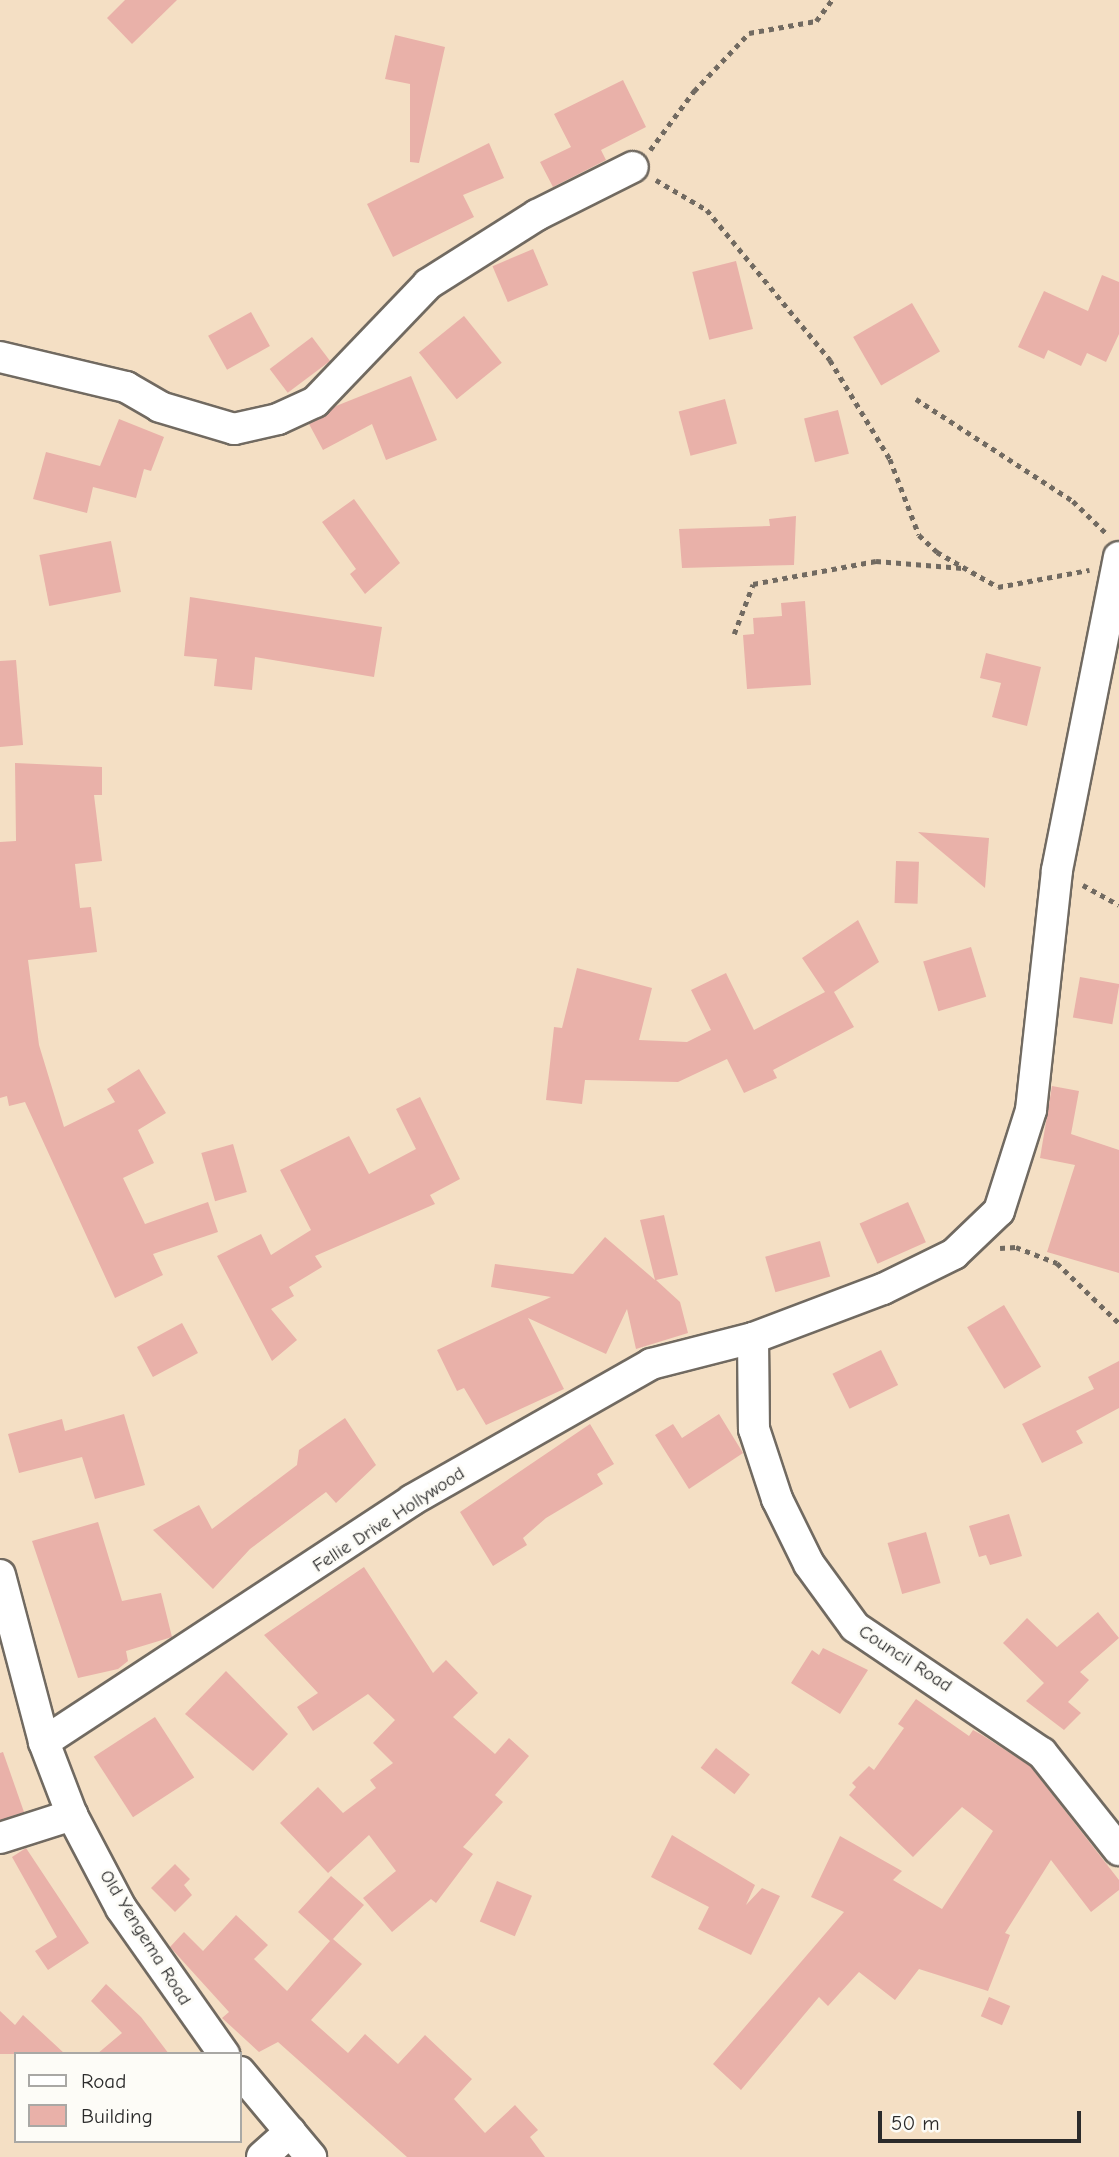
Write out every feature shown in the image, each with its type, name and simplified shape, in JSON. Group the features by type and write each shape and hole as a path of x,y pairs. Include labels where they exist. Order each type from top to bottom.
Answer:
{"street":[{"path":"0,357 126,387 160,407 234,429 278,419 315,402 428,284 537,215 633,167"},
{"path":"954,1254 999,1211 1016,1167 1031,1110 1057,870 1110,554"},
{"name":"Fellie Drive Hollywood","path":"44,1742 412,1500 651,1364 753,1338 954,1254"},
{"name":"Council Road","path":"753,1338 754,1429 777,1499 810,1564 855,1627 1042,1753 1119,1850"},
{"name":"Old Yengema Road","path":"0,1575 44,1742 72,1815 121,1908 223,2052"},
{"path":"0,1838 72,1815"},
{"path":"242,2074 311,2157"},
{"path":"262,2157 290,2132"}],"path":[{"path":"832,0 816,21 749,33 633,167 707,210 771,282 830,360 890,459 919,535 964,568 998,587 1110,554 1073,501 916,399"},
{"path":"734,635 753,584 876,561 964,568"},
{"path":"1057,870 1119,905"},
{"path":"954,1254 1016,1247 1057,1263 1119,1323"}],"building":[{"path":"125,0 177,0 132,44 107,18"},
{"path":"395,35 445,47 419,163 410,162 410,84 385,79"},
{"path":"623,80 646,127 601,150 606,160 553,187 540,162 571,147 554,114"},
{"path":"489,143 504,178 463,195 474,217 393,257 367,204"},
{"path":"533,249 548,285 508,302 492,266"},
{"path":"736,261 753,329 709,340 692,272"},
{"path":"1102,275 1119,282 1119,334 1106,362 1087,353 1081,366 1048,350 1044,359 1018,347 1044,291 1088,311"},
{"path":"912,303 940,351 881,385 853,337"},
{"path":"251,312 270,346 227,370 208,336"},
{"path":"464,316 502,363 457,399 419,353"},
{"path":"312,337 330,361 288,393 270,369"},
{"path":"411,376 437,440 386,460 372,424 323,450 309,424 336,406"},
{"path":"725,399 737,443 691,456 679,411"},
{"path":"838,410 849,454 815,462 804,418"},
{"path":"119,419 164,437 151,471 144,469 136,498 93,487 87,513 33,499 46,452 100,466"},
{"path":"354,499 400,563 365,594 350,574 356,569 322,522"},
{"path":"796,516 794,565 682,568 679,529 770,526 769,519"},
{"path":"111,541 121,592 49,606 39,555"},
{"path":"190,597 382,627 374,677 255,657 252,690 214,686 217,659 184,656"},
{"path":"805,601 811,685 747,689 743,635 754,634 753,618 782,616 781,603"},
{"path":"986,653 1041,667 1027,726 992,717 1001,683 980,678"},
{"path":"16,660 23,745 0,747 0,661"},
{"path":"15,763 102,767 102,795 94,795 102,861 75,864 80,908 91,907 97,952 28,960 39,1045 64,1127 115,1102 107,1089 139,1069 166,1113 138,1130 154,1163 123,1178 145,1224 208,1202 218,1232 153,1254 163,1275 115,1298 25,1102 9,1106 7,1096 0,1098 0,842 16,841"},
{"path":"918,832 989,838 985,888"},
{"path":"896,861 919,862 918,904 895,903"},
{"path":"858,920 879,962 834,992 854,1027 773,1070 777,1078 744,1093 727,1059 678,1082 585,1080 582,1104 546,1100 554,1027 562,1028 577,968 652,988 639,1040 687,1042 711,1030 691,990 726,973 754,1030 825,992 802,958"},
{"path":"971,947 986,997 938,1011 923,962"},
{"path":"1080,977 1119,984 1112,1024 1073,1017"},
{"path":"1052,1086 1079,1091 1071,1134 1119,1150 1119,1273 1047,1252 1075,1165 1040,1158"},
{"path":"420,1097 460,1179 430,1195 435,1204 315,1256 322,1267 289,1287 294,1296 271,1309 297,1340 272,1361 217,1256 261,1234 271,1255 311,1230 280,1170 349,1136 369,1174 416,1149 396,1109"},
{"path":"233,1144 247,1192 215,1201 201,1153"},
{"path":"908,1202 926,1242 877,1264 860,1224"},
{"path":"664,1215 678,1275 656,1280 680,1302 688,1333 636,1349 627,1309 606,1354 528,1318 564,1389 486,1425 464,1388 457,1391 437,1350 551,1297 491,1287 495,1264 573,1274 605,1237 655,1280 640,1220"},
{"path":"820,1241 830,1277 775,1292 765,1257"},
{"path":"1004,1305 1041,1367 1004,1389 967,1327"},
{"path":"182,1323 198,1353 153,1377 137,1347"},
{"path":"881,1350 898,1385 850,1409 832,1374"},
{"path":"1119,1361 1119,1408 1076,1431 1083,1443 1042,1463 1022,1424 1094,1389 1088,1377"},
{"path":"124,1414 145,1485 95,1499 82,1457 19,1473 8,1434 62,1419 65,1431"},
{"path":"719,1414 743,1453 689,1489 655,1435 673,1424 682,1438"},
{"path":"345,1418 376,1465 336,1503 326,1492 250,1549 213,1589 153,1530 199,1505 212,1529 297,1465 299,1450"},
{"path":"590,1424 614,1464 597,1474 603,1484 546,1518 523,1538 527,1545 493,1566 460,1512"},
{"path":"1009,1514 1022,1556 990,1565 986,1555 979,1557 969,1526"},
{"path":"98,1522 122,1601 161,1593 172,1637 126,1651 128,1661 118,1669 78,1678 32,1541"},
{"path":"926,1532 941,1583 902,1594 888,1543"},
{"path":"364,1567 433,1673 446,1660 478,1693 453,1717 495,1754 509,1738 529,1756 495,1795 503,1802 463,1847 473,1854 436,1903 431,1899 392,1932 363,1898 396,1871 369,1835 328,1873 280,1823 318,1787 343,1813 376,1788 370,1780 393,1763 373,1743 395,1720 368,1694 313,1731 297,1707 318,1693 264,1635"},
{"path":"1098,1612 1119,1638 1080,1672 1089,1680 1068,1702 1081,1713 1064,1730 1026,1701 1044,1683 1003,1643 1027,1618 1057,1647"},
{"path":"823,1648 868,1670 840,1714 791,1683 812,1650 819,1655"},
{"path":"226,1671 288,1734 253,1771 185,1714"},
{"path":"916,1699 969,1736 973,1730 1030,1766 1119,1880 1119,1890 1091,1912 1051,1860 1005,1933 1010,1935 988,1991 919,1969 895,2000 859,1972 828,2006 819,1997 741,2090 713,2064 844,1912 811,1897 840,1836 902,1871 893,1880 942,1909 993,1831 962,1807 913,1857 849,1795 856,1787 852,1783 869,1766 874,1770 904,1728 898,1724"},
{"path":"155,1717 194,1777 133,1817 94,1757"},
{"path":"716,1748 750,1774 734,1794 701,1768"},
{"path":"3,1752 24,1812 0,1820 0,1753"},
{"path":"672,1835 755,1885 746,1905 762,1888 780,1896 751,1955 698,1929 709,1907 651,1877"},
{"path":"26,1848 89,1943 48,1970 35,1951 57,1937 12,1857"},
{"path":"175,1864 190,1879 184,1885 192,1895 175,1912 151,1888"},
{"path":"331,1876 364,1905 333,1939 362,1964 311,2020 348,2053 365,2034 398,2064 425,2035 472,2079 454,2099 485,2133 515,2105 538,2130 530,2137 545,2157 407,2157 278,2042 259,2052 222,2018 229,2012 170,1947 184,1932 203,1951 236,1915 268,1945 254,1959 287,1991 330,1941 298,1912"},
{"path":"497,1881 532,1896 515,1936 480,1922"},
{"path":"106,1984 141,2017 167,2052 99,2052 122,2033 91,2001"},
{"path":"989,1997 1010,2006 1002,2025 981,2016"},
{"path":"0,2011 15,2025 23,2015 63,2052 14,2052 0,2054"}]}
